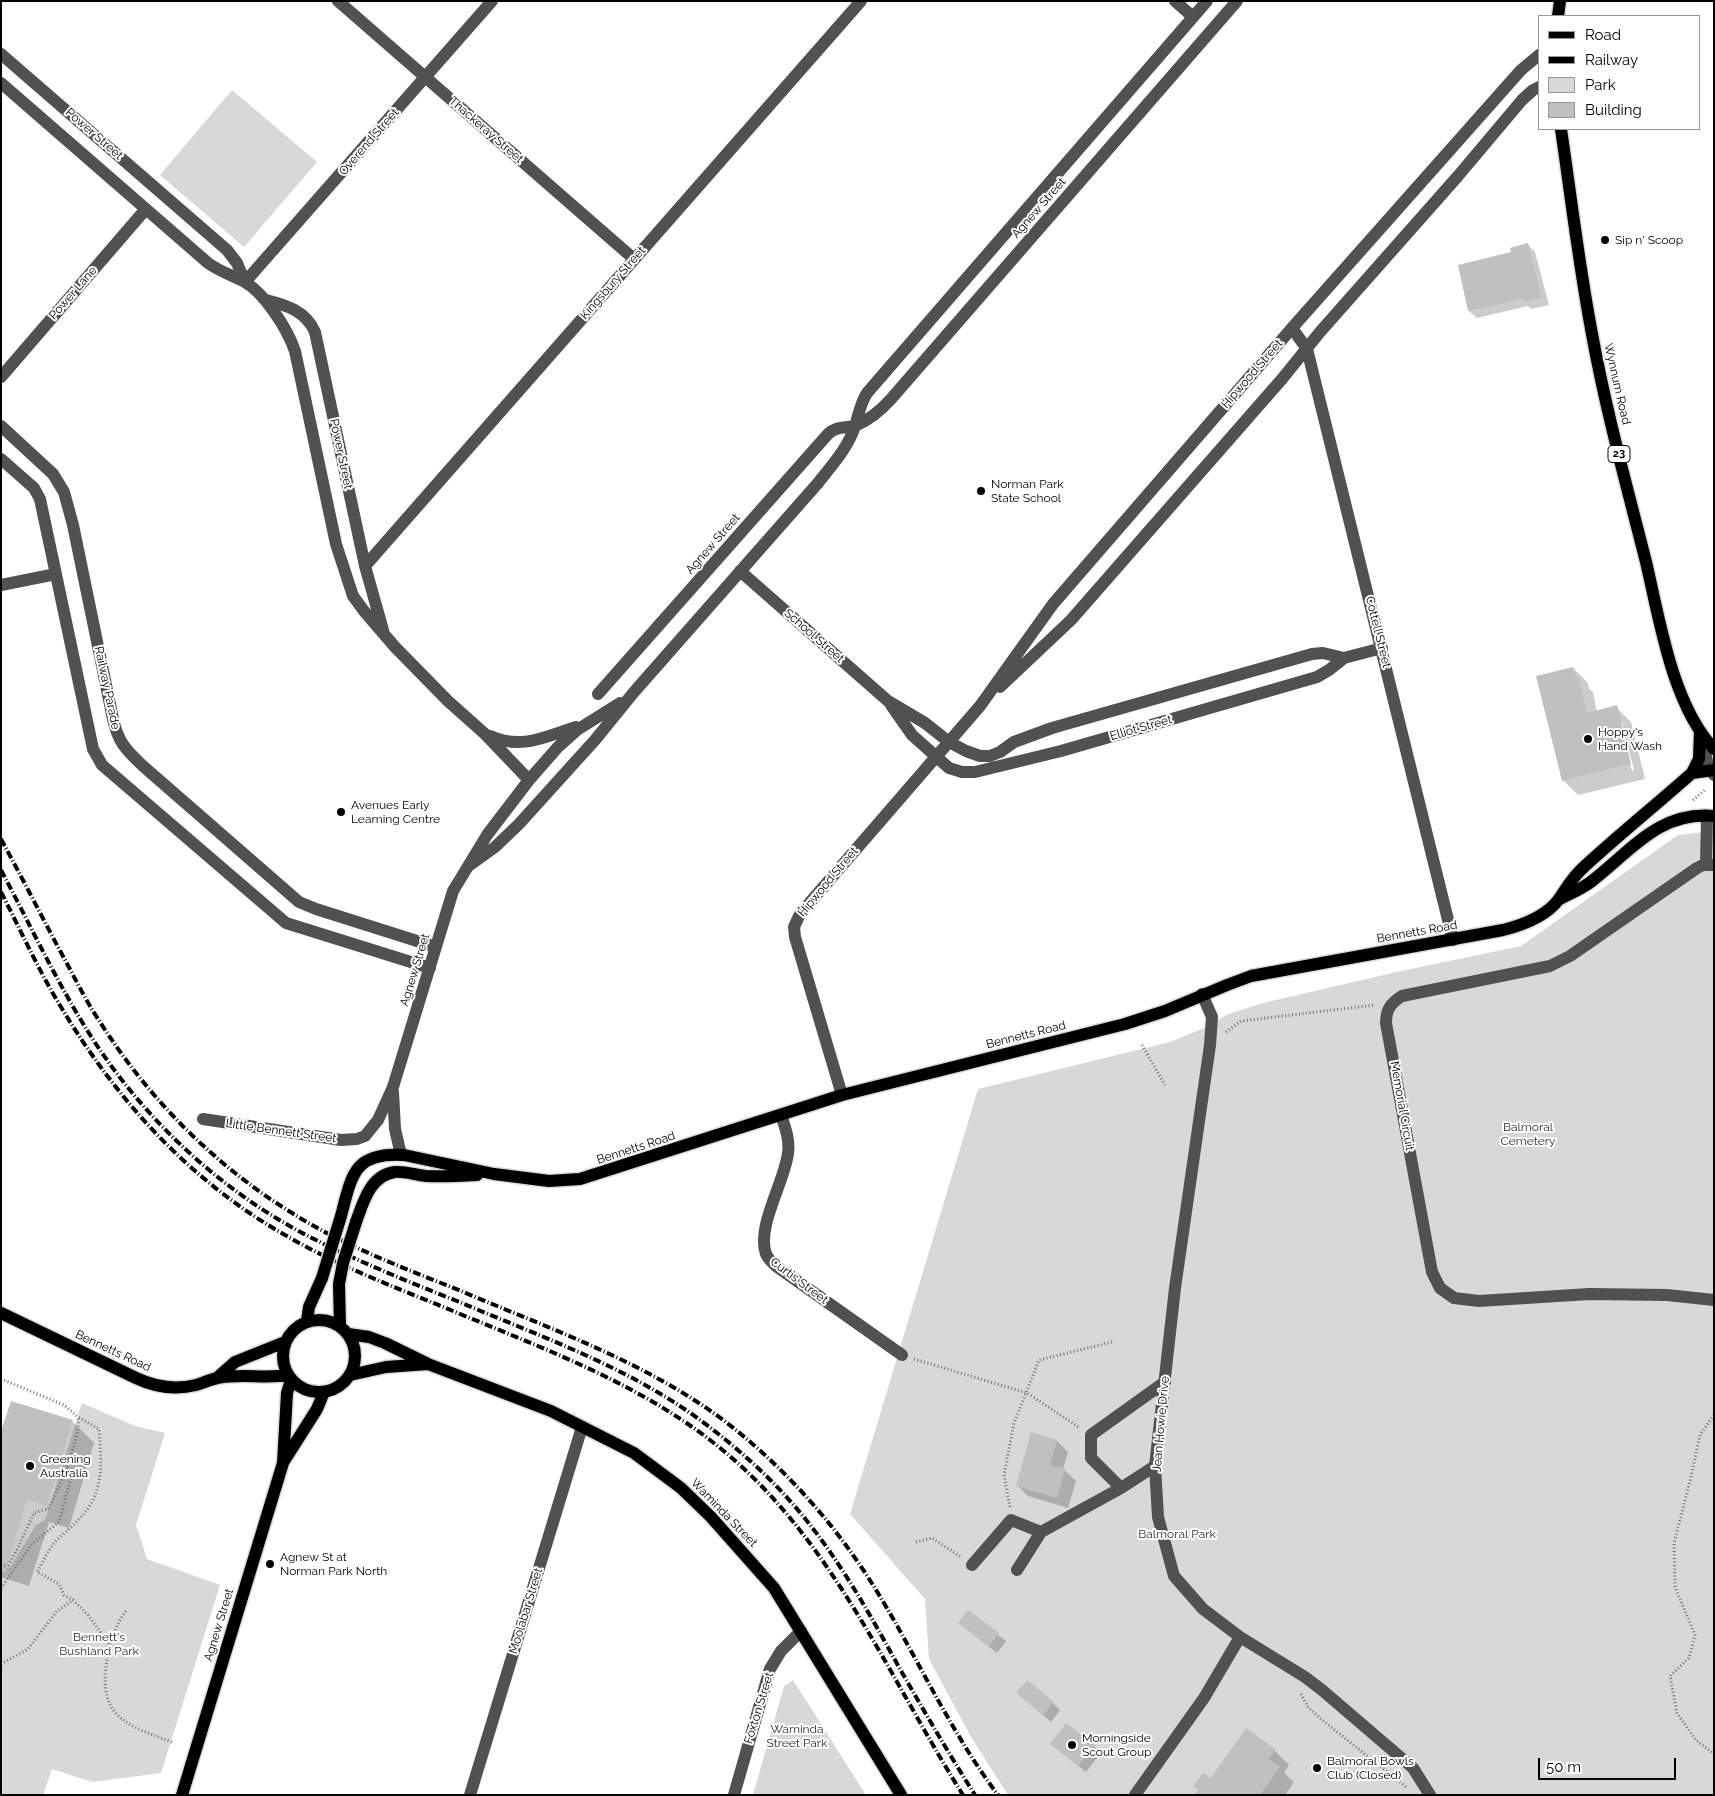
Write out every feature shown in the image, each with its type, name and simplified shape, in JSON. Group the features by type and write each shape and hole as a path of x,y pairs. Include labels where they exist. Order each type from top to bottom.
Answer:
{"main road":[{"path":"1558,15 1560,1"},
{"name":"Wynnum Road","path":"1561,130 1583,281 1604,393 1672,667 1680,690 1700,731 1714,749"},
{"path":"1700,731 1699,759 1692,773 1713,772"},
{"name":"Bennetts Road","path":"1558,900 1566,886 1582,868 1692,773"},
{"name":"Bennetts Road","path":"307,1321 309,1307 322,1278 354,1176 361,1164 369,1158 382,1155 401,1155 494,1174 548,1181 580,1180 842,1095 1125,1024 1165,1011 1202,994 1251,976 1522,926 1558,900 1592,881 1644,837 1660,826 1684,817 1710,816"},
{"name":"Bennetts Road","path":"344,1330 339,1284 343,1263 356,1222 370,1188 377,1181 391,1173 402,1172 439,1176 494,1174"},
{"name":"Bennetts Road","path":"1,1313 155,1386 184,1387 218,1377 290,1378"},
{"path":"319,1319 330,1321 344,1330 353,1344 355,1354 354,1365 350,1375 334,1389 324,1392 306,1390 290,1378 283,1359 285,1342 290,1333 307,1321 319,1319"},
{"name":"Waminda Street","path":"344,1330 401,1349 428,1364 551,1411 634,1453 681,1488 711,1516 774,1588 901,1795"},
{"name":"Bennetts Road","path":"218,1377 235,1362 285,1342"},
{"name":"Waminda Street","path":"350,1375 386,1368 428,1364"},
{"name":"Agnew Street","path":"182,1795 283,1463 290,1378"},
{"name":"Agnew Street","path":"283,1463 317,1409 324,1392"}],"street":[{"name":"Thackeray Street","path":"338,1 634,259"},
{"name":"Overend Street","path":"245,282 492,1"},
{"name":"Kingsbury Street","path":"365,566 861,1"},
{"path":"1175,1 1193,17"},
{"name":"Agnew Street","path":"470,865 495,847 519,824 595,740 634,692 843,452 855,426 860,405 870,389 1206,1"},
{"name":"Agnew Street","path":"598,694 828,434 836,428 855,426 876,414 892,400 1237,1"},
{"name":"Power Street","path":"1,54 227,250 237,263 245,282"},
{"name":"Hipwood Street","path":"842,1095 795,937 795,924 802,910 980,706 1053,604 1292,328 1521,70 1538,56"},
{"name":"Power Street","path":"1,83 145,210 213,267 245,282 266,300 288,336 294,351 336,544 348,585 359,605 384,635 529,780"},
{"name":"Hipwood Street","path":"980,706 1071,620 1522,100 1538,88"},
{"name":"Power Lane","path":"1,377 145,210"},
{"name":"Power Street","path":"266,300 296,310 311,325 315,332 365,566 384,635"},
{"name":"Cottell Street","path":"1292,328 1307,349 1453,940"},
{"name":"Railway Parade","path":"1,426 58,479 64,492 113,719 118,738 124,747 150,773 300,902 316,909 436,947"},
{"path":"1,459 39,494 93,749 102,766 280,920 430,968"},
{"name":"School Street","path":"740,570 888,701 925,723 949,742"},
{"path":"1,585 56,574"},
{"name":"Elliot Street","path":"936,756 951,769 965,772 980,771 1061,751 1317,677 1344,658 1382,648"},
{"name":"Elliot Street","path":"949,742 972,754 990,756 1000,752 1014,742 1052,728 1312,654 1327,653 1344,658"},
{"name":"Agnew Street","path":"360,1138 367,1134 377,1123 393,1087 453,891 498,820 529,780 566,738 634,692"},
{"name":"School Street","path":"888,701 912,735 936,756"},
{"name":"Power Street","path":"485,734 506,742 521,743 592,721"},
{"path":"1700,731 1705,754 1713,772"},
{"path":"1391,1004 1402,996 1550,966 1570,956 1691,871 1710,864 1710,816"},
{"path":"374,951 381,930"},
{"name":"Jean Howie Drive","path":"1202,994 1212,1017 1210,1045 1175,1288 1155,1466 1158,1517 1174,1576 1203,1609 1240,1637 1305,1677 1322,1690 1413,1768 1430,1795"},
{"name":"Memorial Circuit","path":"1391,1004 1386,1014 1386,1023 1432,1272 1440,1288 1454,1298 1479,1301 1589,1294 1667,1296 1714,1300"},
{"name":"Agnew Street","path":"393,1087 395,1129 401,1155"},
{"name":"Curtis Street","path":"781,1115 787,1133 788,1153 766,1228 764,1244 767,1256 776,1266 902,1356"},
{"name":"Little Bennett Street","path":"203,1119 341,1140 360,1138"},
{"path":"1121,1488 1091,1458 1091,1435 1165,1382"},
{"name":"Moolabar Street","path":"470,1795 582,1427"},
{"path":"1017,1570 1041,1532 1121,1488 1155,1466"},
{"path":"972,1565 1011,1520 1041,1532"},
{"name":"Foxton Street","path":"734,1795 770,1669 781,1651 801,1631"},
{"path":"1135,1795 1204,1698 1240,1637"}],"path":[{"path":"1690,803 1706,789"},
{"path":"1210,1045 1241,1021 1391,1004"},
{"path":"1142,1045 1165,1085"},
{"path":"1011,1520 1010,1501 1004,1475 1014,1423 1039,1360 1112,1342"},
{"path":"902,1356 1027,1393 1091,1435"},
{"path":"1,1379 64,1405 78,1417 98,1429 101,1456 99,1481 90,1504 79,1519 53,1544 37,1572 59,1584 64,1595 73,1600 88,1615 110,1644"},
{"path":"1714,1415 1700,1435 1674,1542 1675,1587 1695,1635 1689,1658 1670,1676 1677,1713 1696,1740 1714,1754"},
{"path":"1,1567 8,1565 34,1512 48,1508 54,1499 66,1468 79,1424 78,1417"},
{"path":"1,1588 32,1544 59,1522 73,1471 66,1468"},
{"path":"916,1542 932,1538 972,1565"},
{"path":"1,1664 28,1649 57,1611 73,1600"},
{"path":"126,1611 111,1638 104,1679 106,1695 112,1709 120,1718 137,1730 174,1743"},
{"path":"1305,1677 1300,1685 1301,1693 1308,1707 1406,1787"}],"green space":[{"path":"232,90 317,162 244,247 160,175"},
{"name":"Balmoral Park","path":"1714,832 1714,1795 1008,1795 971,1737 929,1659 925,1599 850,1514 978,1089 1170,1042 1204,1028 1228,1014 1267,1002 1521,946 1678,835"},
{"name":"Bennett's Bushland Park","path":"82,1403 135,1426 165,1433 136,1525 147,1559 220,1585 161,1773 92,1782 52,1769 43,1795 1,1795 1,1570 10,1567 36,1525 45,1520"},
{"name":"Waminda Street Park","path":"793,1680 866,1795 753,1795 784,1686"}],"building":[{"path":"1528,243 1542,298 1523,302 1522,299 1468,311 1458,265 1511,252 1510,248"},
{"name":"Hoppy's Hand Wash","path":"1573,667 1576,677 1578,676 1587,713 1617,705 1631,764 1562,781 1536,676"},
{"name":"Greening Australia","path":"11,1401 73,1420 47,1506 27,1500 5,1572 1,1572 1,1431"},
{"path":"1031,1432 1057,1440 1050,1465 1065,1469 1057,1498 1016,1486"},
{"path":"968,1610 999,1633 989,1647 958,1623"},
{"path":"1027,1680 1054,1702 1043,1715 1016,1693"},
{"name":"Morningside Scout Group","path":"1066,1723 1095,1745 1078,1766 1050,1744"},
{"path":"1246,1728 1275,1749 1269,1759 1280,1767 1260,1795 1194,1795 1198,1789 1193,1786 1203,1773 1211,1778"}],"railway":[{"path":"1,839 83,994 119,1050 162,1104 210,1152 236,1174 292,1213 332,1236 396,1265 568,1335 672,1386 736,1430 775,1464 828,1522 859,1563 889,1611 948,1718 998,1795"},
{"path":"1,870 74,1009 102,1053 146,1109 197,1160 225,1183 254,1204 316,1240 386,1272 556,1342 653,1389 712,1429 762,1472 807,1521 845,1574 975,1795"},
{"path":"1,892 51,990 97,1062 151,1128 213,1186 248,1212 326,1257 586,1367 650,1400 710,1440 752,1476 789,1516 822,1560 852,1605 963,1795"}],"place":[{"name":"Sip n' Scoop","path":"1605,240"},
{"name":"Norman Park State School","path":"981,491"},
{"name":"Hoppy's Hand Wash","path":"1588,739"},
{"name":"Avenues Early Learning Centre","path":"341,812"},
{"name":"Greening Australia","path":"30,1466"},
{"name":"Agnew St at Norman Park North","path":"270,1564"},
{"name":"Morningside Scout Group","path":"1072,1745"},
{"name":"Balmoral Bowls Club (Closed)","path":"1317,1768"}],"park label":[{"name":"Balmoral Cemetery","path":"1528,1134"}]}
